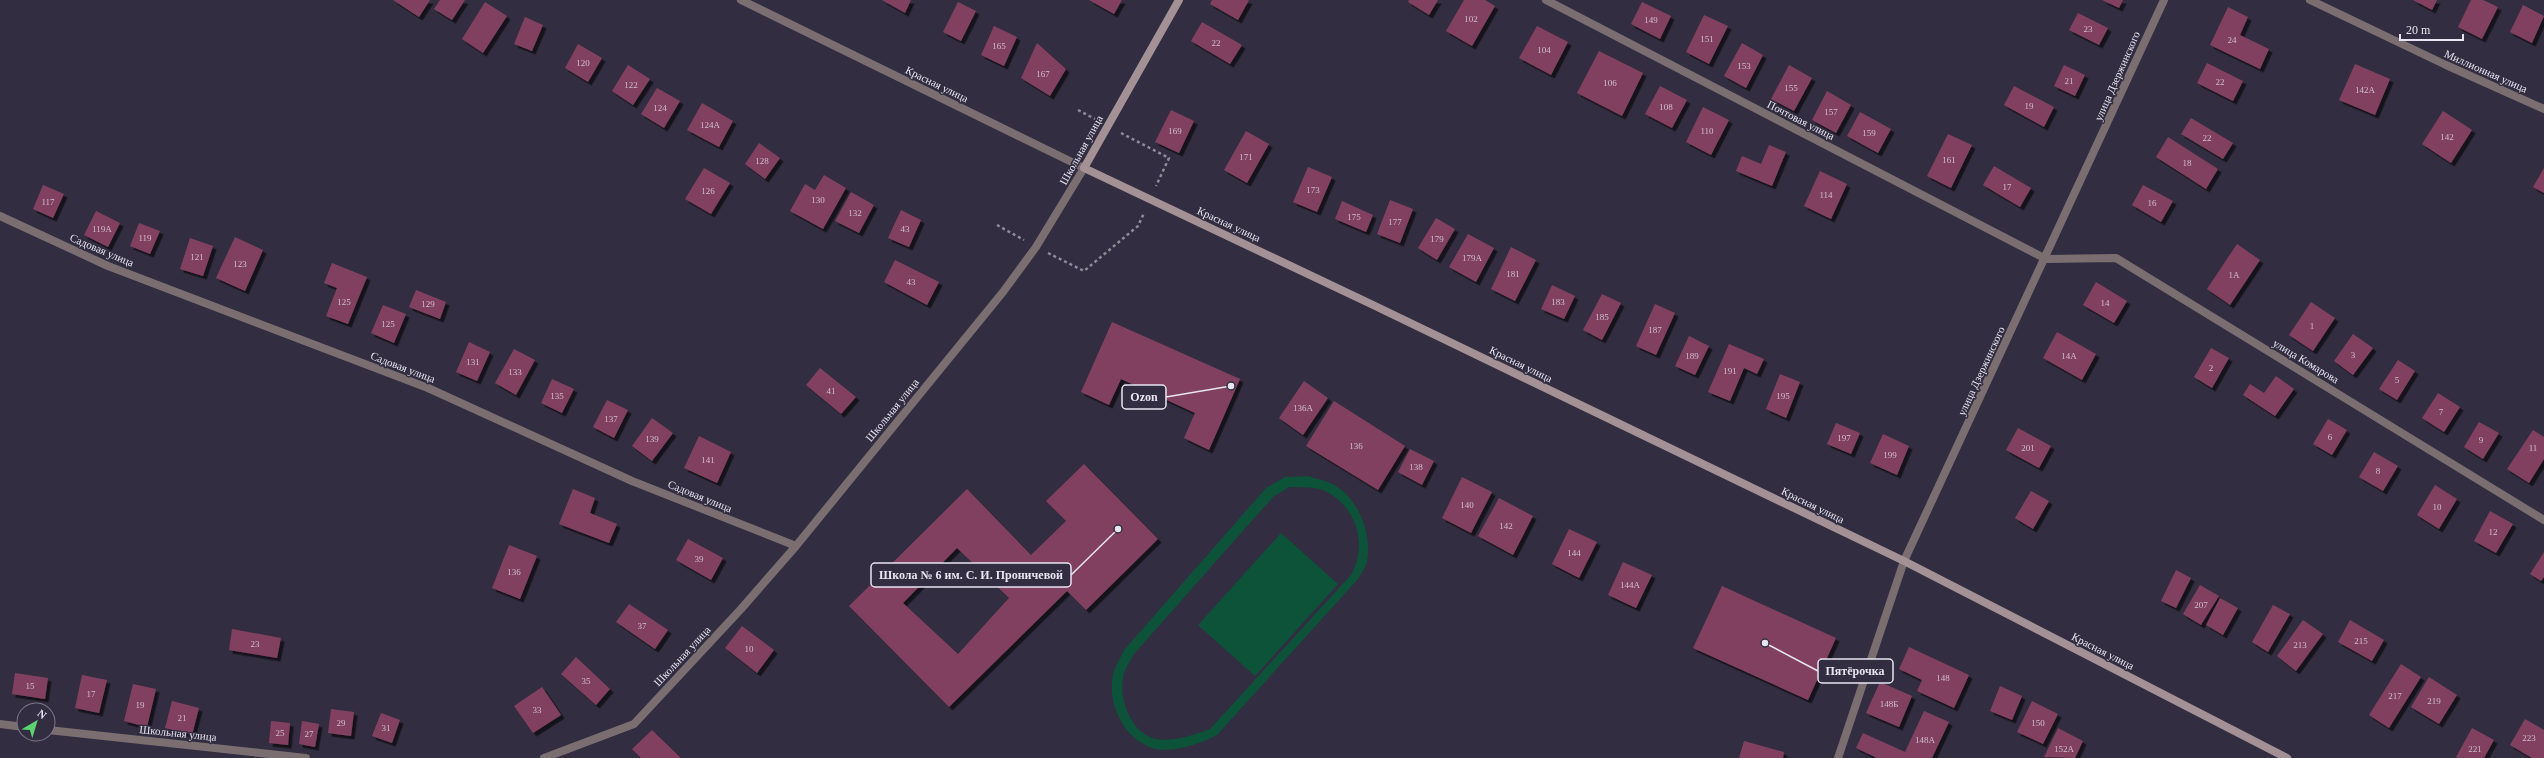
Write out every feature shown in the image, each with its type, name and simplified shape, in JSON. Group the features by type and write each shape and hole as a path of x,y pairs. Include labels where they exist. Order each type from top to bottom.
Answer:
{"main road":[{"name":"Школьная улица","path":"1084,168 1179,0"},
{"name":"Красная улица","path":"1084,168 1904,561 2287,758"}],"street":[{"name":"Красная улица","path":"741,0 1084,168"},
{"name":"Почтовая улица","path":"1546,0 2046,259"},
{"name":"улица Дзержинского","path":"1838,758 1904,561 2046,259 2164,0"},
{"name":"Миллионная улица","path":"2310,0 2446,65 2544,109"},
{"name":"Школьная улица","path":"544,758 634,724 796,546 1003,292 1036,246 1084,168"},
{"name":"Садовая улица","path":"0,216 108,266 428,388 632,481 796,546"},
{"name":"улица Комарова","path":"2046,259 2116,258 2544,520"},
{"path":"0,724 16,726"},
{"name":"Школьная улица","path":"56,731 306,758"}],"path":[{"path":"997,225 1084,271 1138,226 1168,158 1078,110"}],"green space":[{"path":"1308,476 1332,484 1350,498 1362,517 1365,528 1368,551 1367,562 1364,569 1358,579 1217,735 1194,745 1168,750 1152,748 1141,743 1132,736 1124,726 1118,716 1114,704 1112,680 1119,660 1125,649 1266,488 1285,477","holes":["1289,487 1321,489 1336,498 1345,507 1352,517 1359,539 1359,551 1351,575 1210,729 1190,736 1169,740 1156,739 1147,735 1132,721 1127,712 1122,691 1126,669 1134,654 1273,497"]},
{"path":"1281,533 1338,584 1255,676 1198,625"}],"building":[{"path":"393,0 430,0 419,17"},
{"path":"440,0 465,0 452,20 434,9"},
{"path":"882,0 911,0 905,13"},
{"path":"1089,0 1122,0 1114,14"},
{"path":"1212,0 1249,0 1238,20 1210,4"},
{"path":"1409,0 1438,0 1429,15 1408,2"},
{"path":"1464,0 1485,0 1495,6 1472,46 1446,31"},
{"path":"2102,0 2123,0 2119,8"},
{"path":"2413,0 2437,0 2432,10"},
{"path":"2471,0 2483,0 2498,7 2482,39 2458,27"},
{"path":"485,2 507,16 483,53 462,39"},
{"path":"958,2 976,11 961,41 943,32"},
{"path":"1642,2 1671,16 1660,39 1631,24"},
{"path":"2523,5 2544,16 2532,43 2510,32"},
{"path":"2228,7 2248,17 2240,35 2269,49 2260,69 2210,45"},
{"path":"2078,13 2108,28 2099,45 2069,30"},
{"path":"1704,15 1728,26 1709,64 1686,52"},
{"path":"525,17 543,25 532,51 514,44"},
{"path":"1202,22 1242,45 1230,64 1191,41"},
{"path":"994,26 1017,37 1004,66 981,55"},
{"path":"1537,26 1568,42 1551,75 1519,58"},
{"path":"1037,43 1066,69 1050,96 1021,78"},
{"path":"1742,43 1763,55 1746,88 1724,76"},
{"path":"578,44 602,58 588,82 565,68"},
{"path":"1599,51 1643,73 1622,116 1577,93"},
{"path":"2207,63 2243,81 2233,101 2197,83"},
{"path":"2355,64 2390,79 2375,115 2339,100"},
{"path":"628,65 650,79 633,105 612,91"},
{"path":"1789,65 1812,78 1794,111 1771,99"},
{"path":"2064,65 2085,75 2075,96 2054,86"},
{"path":"1660,86 1687,100 1672,128 1645,114"},
{"path":"2014,86 2054,107 2044,127 2004,105"},
{"path":"657,88 680,101 664,128 641,114"},
{"path":"1827,91 1851,105 1836,133 1812,120"},
{"path":"702,103 733,121 719,147 687,130"},
{"path":"1703,107 1729,120 1711,155 1686,142"},
{"path":"1171,110 1194,121 1179,153 1155,142"},
{"path":"2443,111 2472,130 2451,163 2422,144"},
{"path":"1860,112 1891,129 1878,153 1847,136"},
{"path":"2191,118 2233,143 2223,159 2181,134"},
{"path":"1246,131 1269,144 1247,183 1224,170"},
{"path":"1948,134 1972,145 1951,188 1927,176"},
{"path":"2168,137 2218,169 2206,189 2156,157"},
{"path":"759,143 780,158 765,179 745,164"},
{"path":"1769,145 1786,152 1772,186 1736,171 1742,156 1761,164"},
{"path":"1994,166 2031,188 2020,207 1983,185"},
{"path":"1308,167 1332,177 1317,212 1293,202"},
{"path":"704,168 730,183 711,214 685,199"},
{"path":"2544,168 2544,193 2533,187"},
{"path":"1820,171 1847,184 1831,219 1804,206"},
{"path":"824,175 846,188 823,229 790,211 805,184 815,190"},
{"path":"43,185 64,194 53,218 33,209"},
{"path":"2143,185 2173,201 2161,222 2132,205"},
{"path":"851,192 874,205 859,233 835,221"},
{"path":"1390,200 1413,209 1400,243 1377,234"},
{"path":"1342,201 1373,215 1366,232 1335,219"},
{"path":"901,210 921,220 909,247 888,238"},
{"path":"96,211 120,223 108,247 84,235"},
{"path":"1436,218 1455,229 1437,260 1418,248"},
{"path":"139,223 160,231 150,254 130,246"},
{"path":"1468,234 1494,248 1476,282 1449,267"},
{"path":"235,237 263,250 245,291 216,278"},
{"path":"190,238 213,246 203,276 180,269"},
{"path":"2237,244 2260,260 2230,305 2207,289"},
{"path":"1511,247 1536,260 1515,301 1491,289"},
{"path":"895,260 939,282 927,305 884,282"},
{"path":"332,263 367,277 348,324 326,316 337,288 324,283"},
{"path":"2096,282 2127,301 2114,323 2083,305"},
{"path":"1552,285 1575,296 1564,319 1541,309"},
{"path":"416,290 446,302 440,319 409,307"},
{"path":"1602,294 1621,303 1602,340 1583,330"},
{"path":"2311,302 2335,318 2313,351 2289,335"},
{"path":"1655,304 1675,313 1656,355 1636,346"},
{"path":"383,305 406,314 394,343 371,333"},
{"path":"1112,322 1240,379 1209,450 1184,438 1195,413 1121,379 1109,405 1081,392"},
{"path":"2057,332 2096,354 2082,380 2043,358"},
{"path":"2353,334 2373,348 2353,375 2334,361"},
{"path":"1689,336 1709,346 1695,375 1675,366"},
{"path":"469,342 490,352 477,381 456,372"},
{"path":"1729,344 1764,359 1757,374 1744,368 1730,401 1708,392"},
{"path":"2211,348 2229,358 2212,388 2194,377"},
{"path":"514,349 535,360 516,395 495,383"},
{"path":"2398,360 2415,371 2397,400 2379,389"},
{"path":"820,368 856,397 841,414 806,385"},
{"path":"1780,374 1800,382 1786,418 1766,409"},
{"path":"2276,376 2294,389 2275,416 2243,395 2250,384 2264,393"},
{"path":"552,379 574,389 562,413 541,403"},
{"path":"1304,381 1328,398 1303,435 1279,418"},
{"path":"2438,393 2460,407 2444,432 2422,418"},
{"path":"607,400 628,410 614,438 593,427"},
{"path":"1334,401 1405,446 1378,490 1306,446"},
{"path":"652,418 673,433 652,461 632,446"},
{"path":"2328,419 2347,430 2332,455 2313,444"},
{"path":"2479,422 2499,433 2483,459 2464,447"},
{"path":"1836,423 1860,433 1851,454 1827,444"},
{"path":"2018,428 2051,446 2039,468 2006,450"},
{"path":"2533,430 2544,437 2544,459 2529,483 2507,469"},
{"path":"1883,434 1909,446 1897,475 1870,463"},
{"path":"699,436 731,452 717,483 684,468"},
{"path":"1410,449 1434,461 1422,485 1398,472"},
{"path":"2374,452 2398,466 2383,491 2359,477"},
{"path":"1084,464 1158,539 1086,610 1067,591 949,707 849,606 967,489 1031,555 1066,521 1046,501","holes":["957,548 1009,598 958,654 903,603"]},
{"path":"1462,477 1492,492 1471,533 1442,518"},
{"path":"2435,485 2457,499 2439,529 2417,515"},
{"path":"573,489 595,498 590,513 617,524 609,543 559,524"},
{"path":"2031,491 2049,501 2033,529 2015,518"},
{"path":"1499,498 1533,516 1513,555 1478,536"},
{"path":"2490,511 2513,524 2496,553 2474,541"},
{"path":"1569,529 1597,542 1579,578 1552,564"},
{"path":"688,539 723,558 711,580 676,560"},
{"path":"509,545 537,556 520,599 492,588"},
{"path":"2544,552 2544,577 2541,581 2530,574"},
{"path":"1623,562 1652,575 1636,608 1608,595"},
{"path":"2176,570 2191,578 2176,608 2161,601"},
{"path":"2200,585 2219,596 2201,625 2183,614"},
{"path":"1722,586 1836,638 1808,700 1693,648"},
{"path":"2220,598 2238,608 2223,635 2206,625"},
{"path":"629,604 668,630 655,649 616,622"},
{"path":"2273,605 2290,614 2268,652 2252,642"},
{"path":"2303,620 2323,634 2296,671 2277,656"},
{"path":"2350,620 2384,640 2372,661 2338,642"},
{"path":"742,626 774,650 757,673 725,648"},
{"path":"232,629 281,638 277,658 229,650"},
{"path":"1909,647 1969,675 1954,708 1917,691 1922,680 1899,669"},
{"path":"576,657 610,689 596,705 561,674"},
{"path":"2401,664 2421,677 2389,728 2369,715"},
{"path":"15,673 48,678 45,699 12,694"},
{"path":"82,675 107,680 99,713 75,708"},
{"path":"2429,677 2457,695 2439,724 2411,707"},
{"path":"1880,682 1912,696 1899,727 1866,713"},
{"path":"133,684 156,689 147,727 124,721"},
{"path":"2000,686 2022,696 2012,720 1990,711"},
{"path":"542,687 561,715 533,733 514,706"},
{"path":"172,701 199,708 192,735 165,728"},
{"path":"2032,701 2058,714 2043,744 2017,732"},
{"path":"331,709 354,712 351,736 328,733"},
{"path":"1924,711 1949,722 1932,758 1877,758 1856,748 1863,733 1905,752"},
{"path":"381,713 400,720 392,743 372,736"},
{"path":"2525,719 2544,730 2544,758 2532,758 2510,745"},
{"path":"271,721 290,723 288,745 269,743"},
{"path":"302,721 319,724 315,747 299,744"},
{"path":"2058,728 2083,741 2075,758 2044,757"},
{"path":"2472,728 2494,740 2484,758 2456,757"},
{"path":"652,730 681,758 641,758 632,749"},
{"path":"1744,741 1784,752 1783,758 1739,758"}],"place":[{"name":"Ozon","path":"1231,386"},
{"name":"Школа № 6 им. С. И. Проничевой","path":"1118,529"},
{"name":"Пятёрочка","path":"1765,643"}]}
